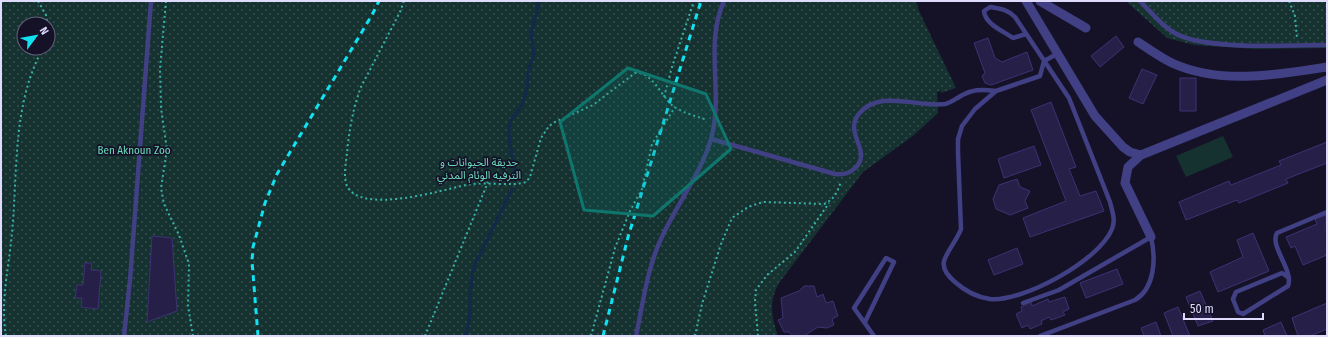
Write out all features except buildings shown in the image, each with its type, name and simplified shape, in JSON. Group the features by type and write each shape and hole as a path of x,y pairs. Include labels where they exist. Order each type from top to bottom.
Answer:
{"street":[{"path":"1026,1 1095,116 1123,147 1130,152 1141,155"},
{"path":"1040,1 1086,28"},
{"path":"1138,42 1173,63 1215,75 1261,76 1327,67"},
{"path":"1151,237 1125,183 1128,167 1141,155 1327,80"}],"lane":[{"path":"124,336 131,272 151,1"},
{"path":"636,336 648,276 657,248 700,165 711,139 714,122 716,82 714,40 724,1"},
{"path":"1140,1 1172,32 1191,40 1243,44 1327,45"},
{"path":"1026,34 1013,38 989,22 985,17 984,11 990,7 1007,10 1015,17 1044,61 1069,98 1110,202 1114,218 1113,229 1099,248 1071,271 1021,294 1005,298 990,299 978,297 965,291 949,277 945,270 944,262 961,229 958,139 962,126 975,109 996,91 1040,76 1044,61 1057,54"},
{"path":"711,139 842,175 850,172 861,161 861,150 853,127 858,115 870,105 890,101 946,104 971,90 982,89 996,91"},
{"path":"1289,278 1282,273 1236,292 1232,299 1238,312 1243,314 1288,286 1289,278 1275,239 1277,233 1327,212"},
{"path":"1023,304 1058,290 1151,237 1154,251 1152,274 1148,288 1142,296 1040,336"},
{"path":"865,322 894,262 886,258 854,308 874,336"}],"path":[{"path":"38,1 46,16"},
{"path":"167,1 160,69 161,108 167,150 161,188 164,204 179,235 189,264 188,306 193,336"},
{"path":"404,1 357,98 348,137 346,173 348,187 356,195 364,198 399,199 471,184 488,182 517,184 526,182 530,177 541,138 549,126 554,122 593,105 635,73 640,72 646,75 664,98 675,107 694,116 714,122"},
{"path":"664,98 672,67 694,1"},
{"path":"1289,1 1295,16 1297,45"},
{"path":"6,336 2,314 13,226 16,156 22,106 30,78 40,56"},
{"path":"591,336 615,248 630,211 642,189 652,144 675,107"},
{"path":"758,336 755,302 756,290 767,275 795,252 836,194 842,175"},
{"path":"425,336 488,182"},
{"path":"695,336 702,304 718,251 732,218 748,207 763,202 818,205 830,202"}],"highlighted area":[{"path":"628,68 706,94 731,149 653,216 584,210 560,122"}],"green space":[{"name":"حديقة الحيوانات و الترفيه الوئام المدني","path":"1,1 916,1 919,11 956,88 941,93 941,91 937,92 938,113 914,135 863,172 779,283 772,303 774,322 778,336 1,336"},
{"path":"1126,1 1327,1 1327,48 1256,49 1194,45 1167,38"},
{"path":"1223,136 1233,157 1186,177 1176,156"}],"waterway":[{"path":"516,179 509,138 509,128 511,120 522,105 527,89 528,72 534,54 531,33 538,1"},
{"path":"465,336 468,327 471,284 474,267 512,189"}],"railway":[{"path":"258,336 252,261 253,247 265,203 277,174 379,1"},
{"path":"603,336 628,237 701,1"}],"park label":[{"name":"Ben Aknoun Zoo","path":"134,150"}]}
